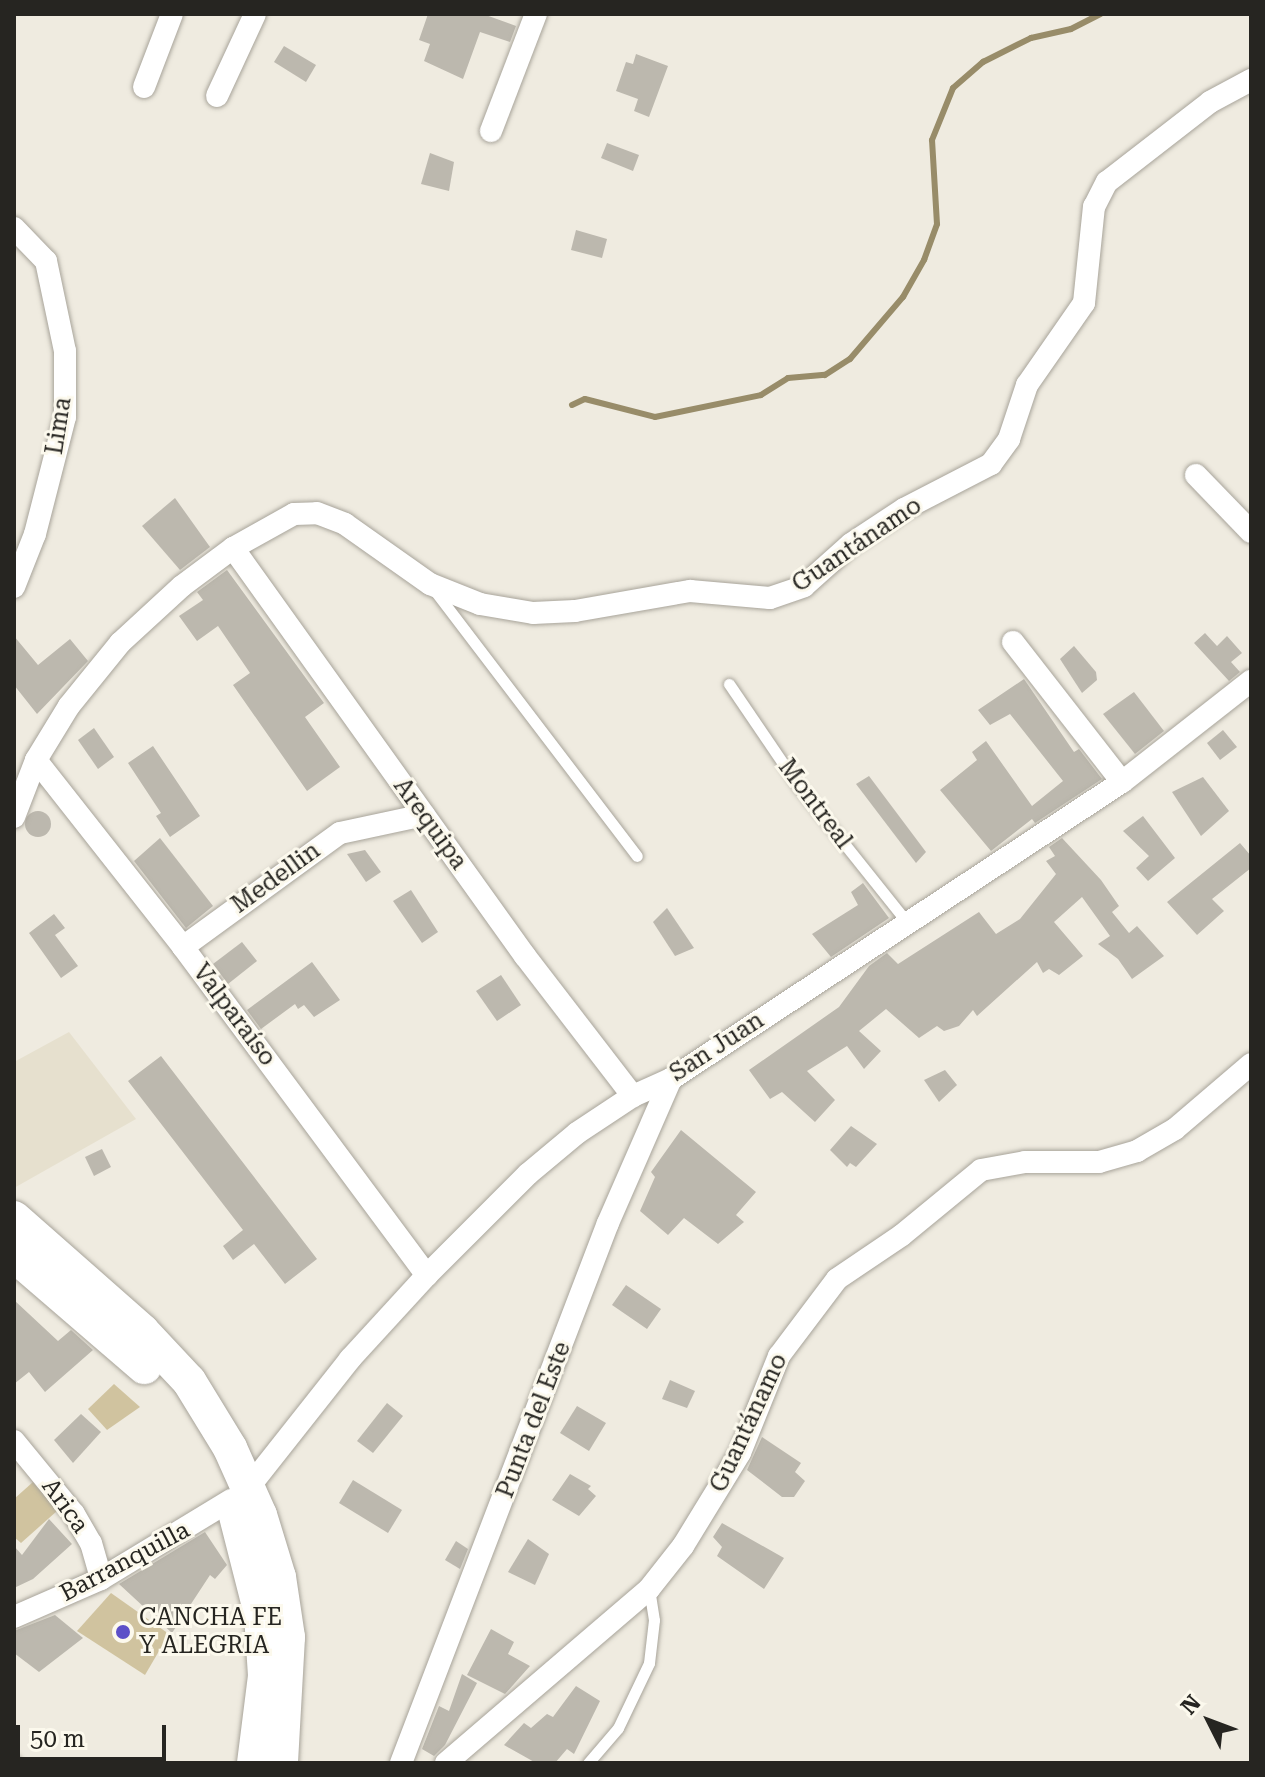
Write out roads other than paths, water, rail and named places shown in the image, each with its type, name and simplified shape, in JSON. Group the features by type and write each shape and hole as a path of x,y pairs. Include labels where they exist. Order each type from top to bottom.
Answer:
{"main road":[{"path":"14,1218 142,1331 189,1381 279,1577 288,1637 281,1763"},
{"path":"14,1255 127,1347 168,1393 240,1494 261,1614 265,1676 254,1763"}],"street":[{"path":"144,87 172,14"},
{"path":"217,96 255,14"},
{"path":"491,131 536,14"},
{"name":"Guantánamo","path":"14,817 36,760 69,706 120,643 233,548 294,514 317,513 345,524 430,584 480,604 533,613 575,611 690,591 770,598 804,586 851,544 904,509 991,464 1009,439 1027,385 1084,303 1094,207 1107,182 1199,110 1251,80"},
{"name":"Lima","path":"14,228 46,261 65,351 65,417 35,534 14,587"},
{"path":"1196,475 1251,532"},
{"name":"Arequipa","path":"233,548 424,815 633,1096"},
{"path":"1013,642 1122,782"},
{"name":"San Juan","path":"240,1494 350,1359 427,1275 528,1174 633,1096 671,1079 906,921 1122,782 1251,681"},
{"name":"Valparaíso","path":"36,760 183,947 427,1275"},
{"name":"Medellin","path":"183,947 340,833 424,815"},
{"name":"Guantánamo","path":"446,1763 648,1589 683,1546 740,1453 779,1356 837,1279 902,1235 981,1170 1025,1162 1099,1162 1137,1151 1175,1129 1251,1064"},
{"name":"Punta del Este","path":"401,1763 608,1223 671,1079"},
{"name":"Arica","path":"14,1441 74,1514 91,1543 101,1579"},
{"name":"Barranquilla","path":"14,1617 101,1579 240,1494"}],"lane":[{"path":"430,584 637,856"},
{"name":"Montreal","path":"729,684 799,787 906,921"},
{"path":"588,1763 618,1728 649,1663 654,1620 648,1589"}],"waterway":[{"path":"572,405 585,399 655,417 761,395 788,378 825,375 850,359 903,297 924,260 937,224 932,140 953,88 983,62 1031,38 1071,29 1100,14"}],"place":[{"name":"CANCHA FE Y ALEGRIA","path":"123,1632"}]}
